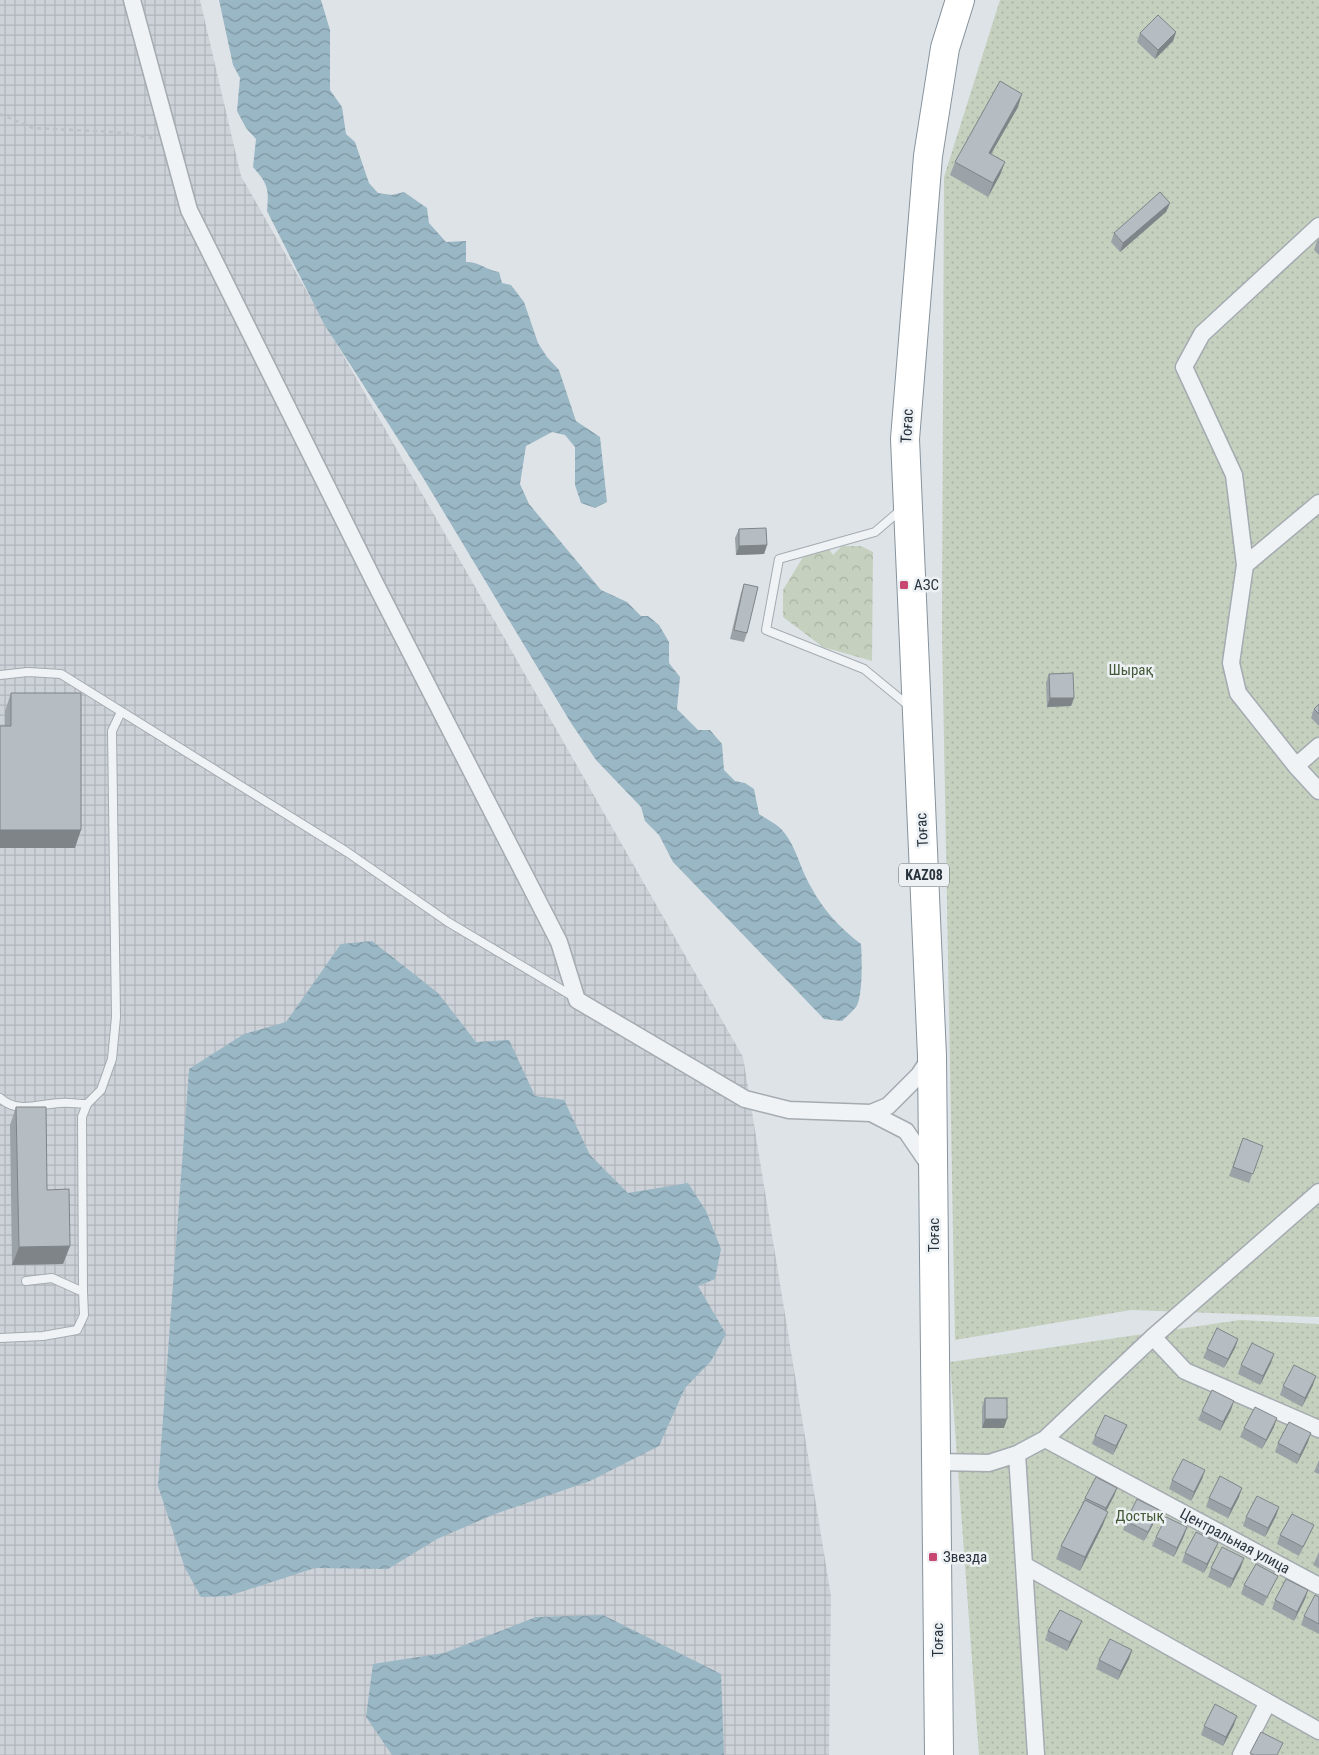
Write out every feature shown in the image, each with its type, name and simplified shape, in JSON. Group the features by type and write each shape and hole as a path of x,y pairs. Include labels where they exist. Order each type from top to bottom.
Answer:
{"highway":[{"name":"Тоғас","path":"939,1755 932,1056 905,439 928,156 946,48 960,0"}],"street":[{"path":"132,0 189,210 371,574 560,942 578,1000 745,1099 789,1110 871,1112 888,1106 919,1075 932,1056"},
{"path":"1319,226 1202,334 1184,367 1234,475 1245,565 1231,663 1238,693 1296,766 1319,791"},
{"path":"1245,565 1319,504"},
{"path":"1296,766 1319,746"},
{"path":"871,1112 906,1131 934,1170"},
{"path":"937,1462 989,1463 1017,1454 1045,1439 1152,1337 1319,1192"},
{"path":"1152,1337 1185,1372 1319,1429"},
{"name":"Центральная улица","path":"1045,1439 1319,1586"},
{"path":"1017,1454 1036,1755"},
{"path":"1024,1565 1267,1704 1319,1731"},
{"path":"1241,1755 1267,1704"}],"lane":[{"path":"908,504 875,532 779,559 766,630 864,668 917,714"},
{"path":"0,675 28,672 61,674 346,852 448,922 578,1000"},
{"path":"0,1338 43,1336 77,1330 84,1315 82,1117 87,1104 102,1090 110,1067 116,1017 112,731 121,712"},
{"path":"0,1098 8,1105 32,1108 58,1103 87,1104"},
{"path":"26,1281 52,1278 83,1292"}],"path":[{"path":"0,114 33,128 170,138"}],"shaded area":[{"path":"0,0 200,0 241,176 743,1057 831,1596 829,1755 0,1755"}],"green space":[{"name":"Шырақ","path":"1000,0 1319,0 1319,1317 1131,1310 955,1340 942,632 944,177"},
{"path":"842,546 861,546 873,552 872,661 823,647 783,617 783,590 803,557 829,549 833,555"},
{"name":"Достық","path":"1240,1320 1319,1324 1319,1755 979,1755 950,1362"}],"water":[{"path":"219,0 321,0 330,30 330,90 342,107 346,134 355,142 369,183 378,193 392,195 404,192 427,208 429,223 446,242 466,241 466,262 476,263 499,272 502,283 511,285 524,302 538,343 559,370 576,421 600,437 607,502 595,508 581,503 575,485 575,447 565,435 552,432 526,446 520,484 529,504 601,590 627,602 641,616 648,616 659,625 669,642 669,663 680,677 677,709 698,730 710,730 722,744 724,770 735,781 745,783 754,789 759,814 777,825 785,833 821,904 846,932 861,944 862,977 860,995 856,1007 842,1021 824,1019 673,862 659,835 645,821 641,807 596,760 571,723 422,476 324,324 267,211 268,197 265,182 253,167 256,139 246,128 237,111 240,78 233,65"},
{"path":"372,941 438,993 476,1042 509,1040 535,1096 564,1100 590,1155 628,1193 688,1183 706,1211 721,1249 715,1279 698,1286 726,1334 711,1361 685,1388 659,1446 590,1481 495,1514 437,1539 388,1569 315,1568 228,1596 201,1597 185,1568 158,1486 189,1069 244,1034 286,1022 341,944"},
{"path":"603,1615 721,1674 724,1755 392,1755 366,1717 373,1664 444,1653 536,1617"}],"building":[{"path":"1158,15 1176,32 1158,50 1140,33"},
{"path":"1000,81 1022,94 989,153 1005,162 993,183 955,162"},
{"path":"1160,192 1170,203 1123,243 1114,233"},
{"path":"766,528 767,545 739,546 739,529"},
{"path":"744,584 758,587 747,633 734,630"},
{"path":"1073,673 1074,698 1050,698 1049,674"},
{"path":"11,693 81,693 81,830 0,830 0,726 11,726"},
{"path":"1319,704 1319,714 1314,709"},
{"path":"16,1107 46,1107 47,1190 69,1189 70,1246 19,1247"},
{"path":"1243,1138 1263,1146 1253,1174 1233,1167"},
{"path":"1217,1328 1238,1339 1228,1359 1207,1349"},
{"path":"1252,1343 1274,1354 1263,1376 1241,1365"},
{"path":"1294,1365 1316,1376 1305,1398 1283,1386"},
{"path":"1212,1390 1234,1401 1223,1422 1202,1411"},
{"path":"985,1398 1007,1398 1007,1419 985,1419"},
{"path":"1255,1407 1277,1418 1266,1440 1244,1428"},
{"path":"1105,1415 1127,1425 1116,1446 1095,1436"},
{"path":"1289,1422 1311,1433 1300,1455 1278,1443"},
{"path":"1183,1459 1205,1470 1194,1492 1172,1480"},
{"path":"1220,1476 1242,1488 1231,1509 1209,1498"},
{"path":"1096,1477 1117,1488 1106,1508 1085,1498"},
{"path":"1257,1496 1279,1507 1268,1528 1246,1517"},
{"path":"1137,1499 1159,1510 1148,1532 1126,1521"},
{"path":"1085,1500 1108,1512 1085,1557 1061,1546"},
{"path":"1292,1514 1314,1525 1303,1547 1280,1535"},
{"path":"1166,1517 1187,1527 1177,1548 1156,1537"},
{"path":"1196,1532 1218,1543 1207,1564 1185,1553"},
{"path":"1222,1547 1244,1558 1233,1579 1211,1568"},
{"path":"1256,1564 1278,1576 1267,1597 1244,1585"},
{"path":"1286,1579 1308,1590 1297,1612 1275,1600"},
{"path":"1315,1595 1319,1597 1319,1624 1304,1616"},
{"path":"1060,1610 1082,1621 1070,1642 1048,1631"},
{"path":"1110,1639 1132,1650 1121,1671 1099,1660"},
{"path":"1215,1704 1237,1716 1226,1737 1204,1726"},
{"path":"1261,1732 1283,1743 1277,1755 1254,1755 1250,1753"}],"place":[{"name":"АЗС","path":"904,585"},
{"name":"Звезда","path":"933,1557"}]}
